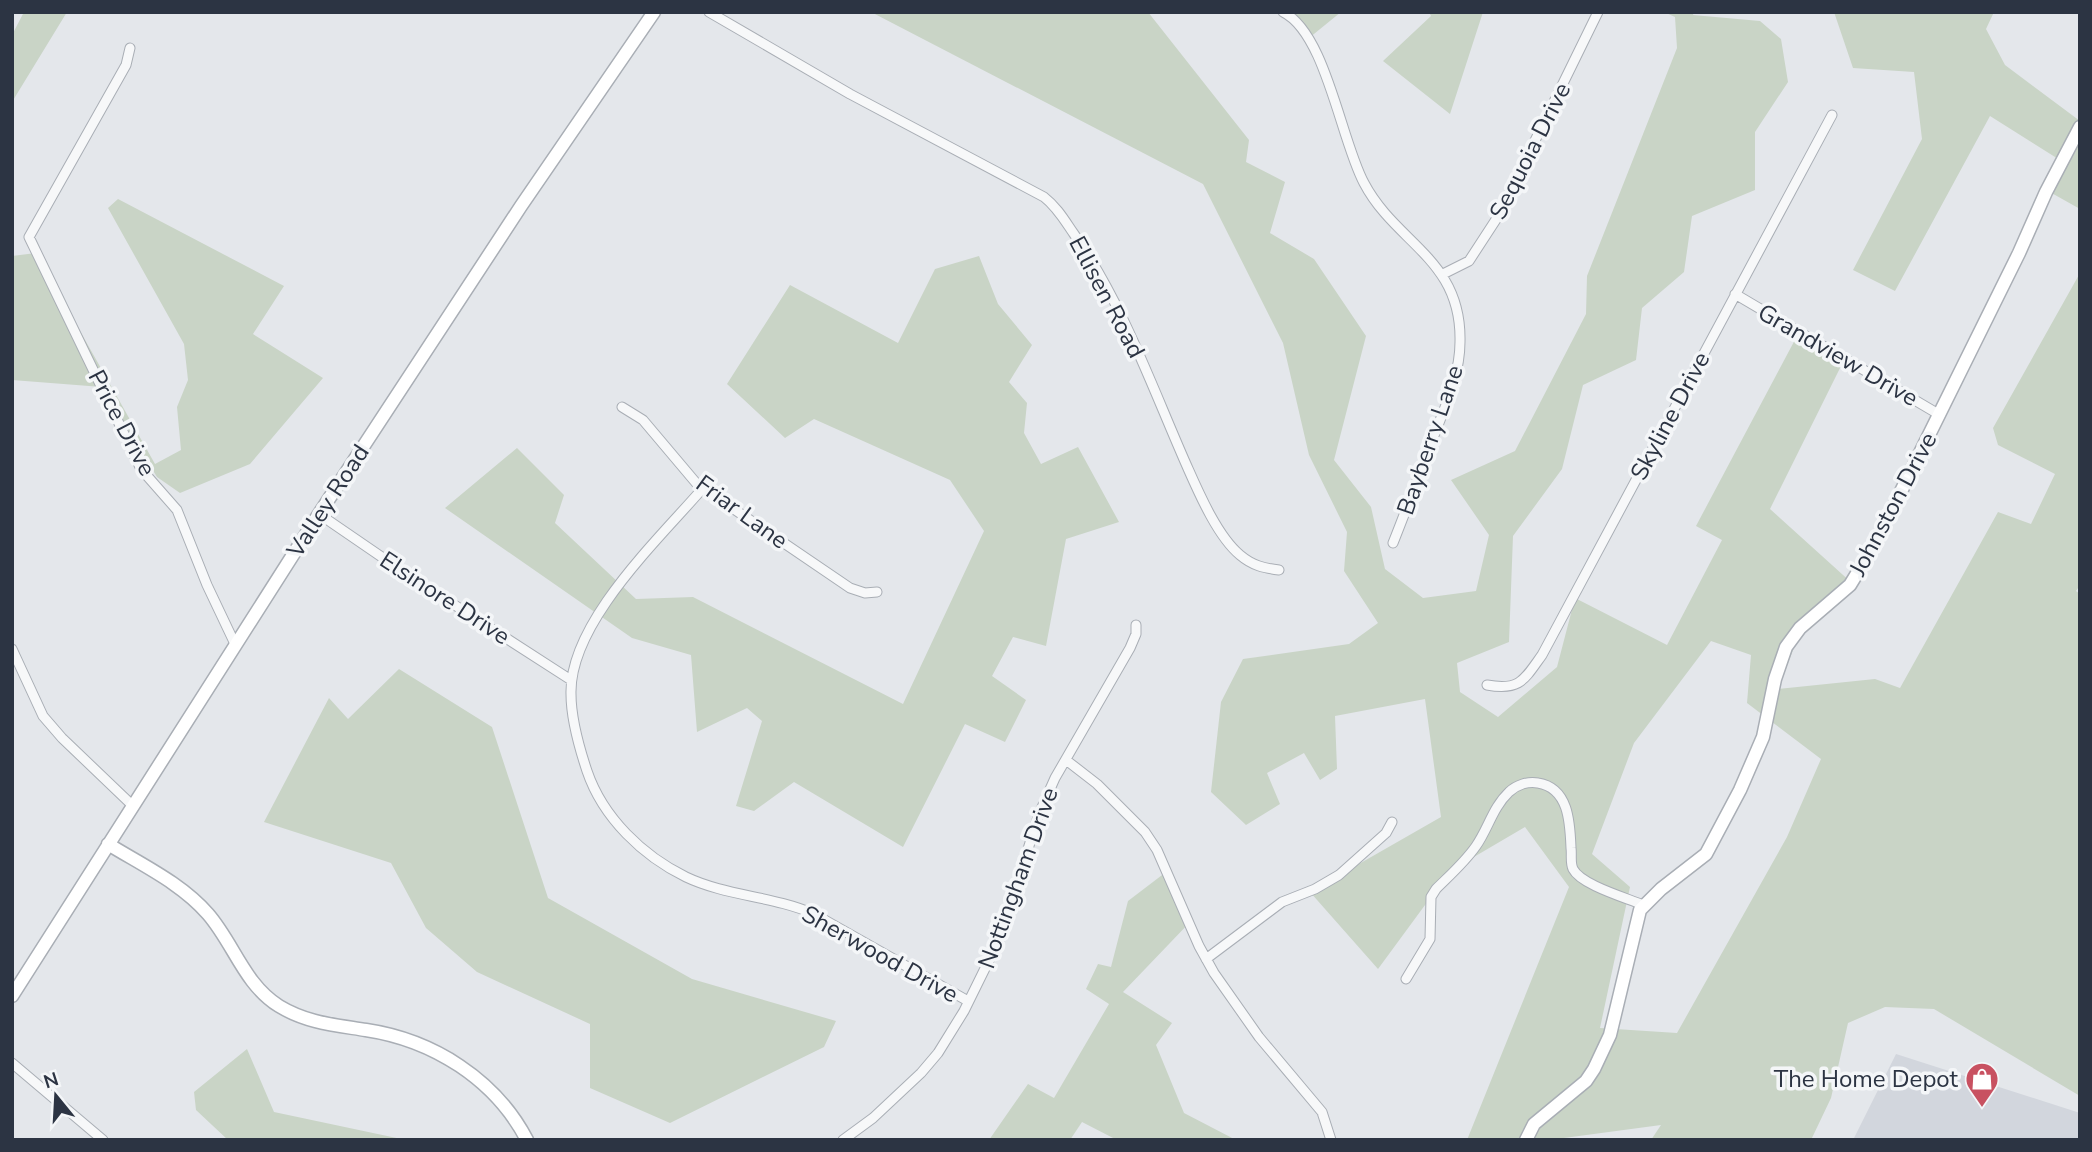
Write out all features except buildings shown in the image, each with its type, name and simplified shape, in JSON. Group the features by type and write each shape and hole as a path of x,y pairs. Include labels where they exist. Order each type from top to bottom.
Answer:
{"street":[{"name":"Valley Road","path":"12,996 319,514 521,206 654,12"},
{"name":"Ellisen Road","path":"709,12 850,94 1044,197 1054,205 1093,261 1111,295 1194,482 1226,537 1238,554 1254,566 1279,570"},
{"name":"Bayberry Lane","path":"1283,12 1301,28 1314,48 1364,183 1388,215 1443,274 1460,324 1458,363 1448,400 1393,543"},
{"name":"Sequoia Drive","path":"1443,274 1469,261 1490,229 1598,12"},
{"name":"Price Drive","path":"130,48 126,65 29,237 141,469 177,510 207,585 235,644"},
{"name":"Skyline Drive","path":"1487,685 1503,688 1524,681 1542,655 1832,115"},
{"name":"Johnston Drive","path":"1643,905 1706,853 1740,790 1763,737 1775,679 1786,647 1800,628 1850,585 1864,564 1941,415 2046,192 2080,127"},
{"name":"Grandview Drive","path":"1735,294 1941,415"},
{"name":"Friar Lane","path":"622,407 643,421 703,488 850,588 865,593 877,593"},
{"name":"Sherwood Drive","path":"703,488 610,595 592,623 576,663 570,695 576,731 591,784 607,811 638,844 688,878 749,897 798,907 814,914 968,1001"},
{"name":"Elsinore Drive","path":"319,514 571,680"},
{"name":"Nottingham Drive","path":"843,1140 873,1118 921,1073 939,1052 1000,938 1039,814 1055,778 1130,648 1136,634 1136,625"},
{"path":"12,649 43,716 62,738 132,805"},
{"path":"1066,760 1097,784 1145,832 1166,869 1206,959 1259,1037 1322,1112 1331,1140"},
{"path":"1406,979 1430,939 1431,897 1475,848 1497,806 1507,793 1529,782 1553,789 1567,809 1572,867 1579,877 1643,905 1609,1035 1598,1061 1586,1081 1534,1124 1526,1140"},
{"path":"1206,959 1282,902 1315,889 1339,875 1386,833 1392,822"},
{"path":"108,844 192,898 210,916 254,985 272,1001 308,1020 413,1041 441,1053 461,1066 499,1099 527,1140"},
{"path":"12,1063 103,1140"}],"shaded area":[{"path":"1896,1054 2080,1113 2080,1140 1853,1140"}],"green space":[{"path":"24,12 67,12 12,102 12,35"},
{"path":"871,12 1148,12 1249,140 1246,162 1285,182 1270,233 1314,259 1366,336 1334,460 1371,507 1385,569 1423,598 1476,591 1489,535 1451,480 1515,451 1586,314 1587,276 1677,48 1675,17 1664,12 1694,12 1693,15 1760,21 1781,39 1788,82 1755,132 1755,190 1692,216 1684,272 1642,308 1636,360 1583,385 1562,469 1513,536 1509,642 1457,663 1460,692 1498,717 1557,667 1575,598 1667,645 1722,540 1696,526 1797,336 1843,362 1770,509 1853,584 1798,637 1778,689 1875,679 1900,688 1998,512 2031,524 2055,474 1998,445 1993,428 2080,273 2080,585 2076,591 2080,594 2080,1096 1934,1009 1885,1007 1848,1023 1831,1098 1811,1140 1651,1140 1661,1125 1549,1140 1467,1140 1569,887 1525,827 1450,871 1378,969 1310,892 1441,817 1425,699 1335,716 1337,769 1320,780 1304,753 1267,773 1280,804 1246,825 1211,792 1221,702 1243,659 1349,644 1378,623 1344,571 1347,532 1309,455 1283,343 1203,184","holes":["1711,641 1751,655 1747,703 1821,759 1787,837 1677,1033 1600,1028 1630,887 1592,854 1634,743"]},
{"path":"1279,12 1341,12 1309,38"},
{"path":"1429,12 1483,12 1450,114 1383,61 1431,16"},
{"path":"1834,12 1994,12 1986,29 2005,65 2080,121 2080,209 2048,191 2063,162 1990,116 1895,291 1853,270 1922,139 1914,72 1853,68"},
{"path":"118,199 284,286 253,334 323,378 250,464 180,493 157,477 102,387 12,380 12,256 36,253 155,464 181,450 177,407 188,380 184,344 108,208"},
{"path":"979,256 998,304 1032,345 1009,382 1027,403 1024,433 1041,464 1078,447 1119,522 1066,539 1046,646 1013,637 992,676 1026,700 1005,742 965,724 903,847 794,782 754,811 736,806 762,721 747,708 697,732 691,655 632,638 445,508 517,448 564,495 555,523 636,599 693,597 903,704 984,531 950,480 814,419 785,438 727,384 790,285 898,343 935,269"},
{"path":"399,669 492,727 548,898 692,979 836,1021 824,1047 670,1123 590,1088 590,1024 477,972 426,928 391,863 264,822 329,698 348,719"},
{"path":"1170,869 1192,920 1123,992 1172,1023 1156,1045 1184,1113 1236,1140 1117,1140 1082,1122 1070,1140 989,1140 1028,1084 1054,1098 1109,1004 1086,989 1098,964 1111,967 1128,901"},
{"path":"247,1049 274,1112 406,1140 228,1140 196,1110 194,1092"}],"place":[{"name":"The Home Depot","path":"1982,1109"}]}
